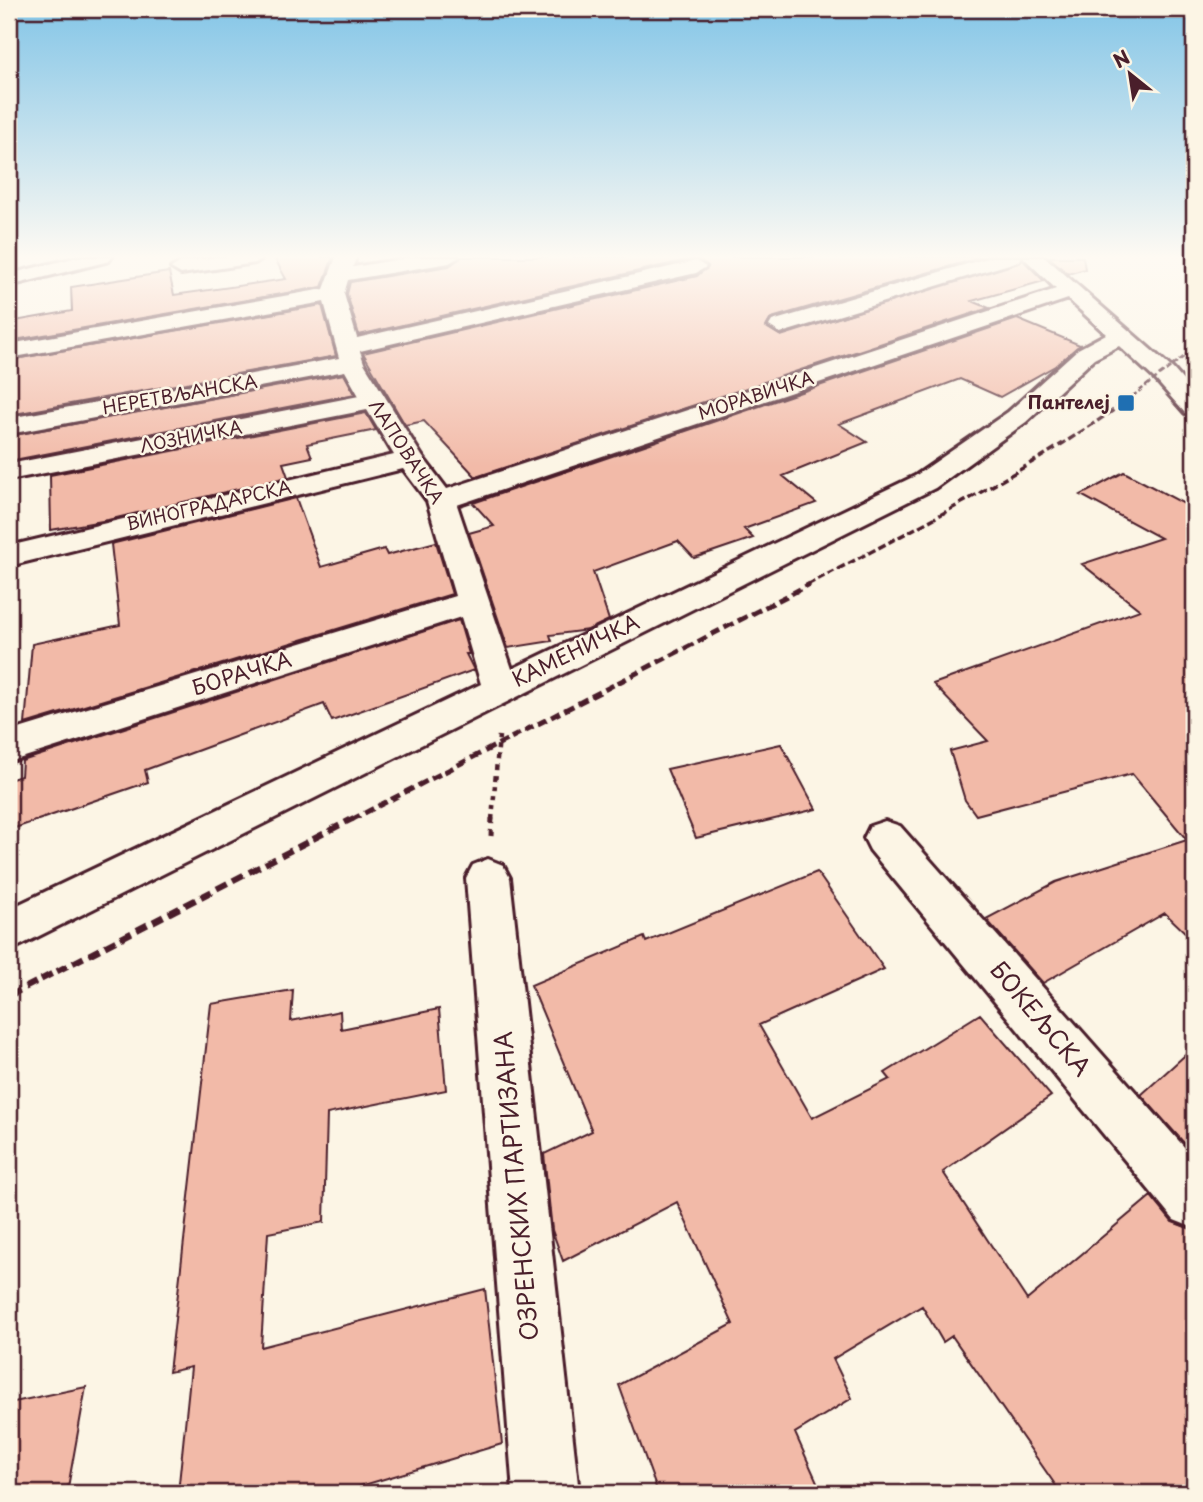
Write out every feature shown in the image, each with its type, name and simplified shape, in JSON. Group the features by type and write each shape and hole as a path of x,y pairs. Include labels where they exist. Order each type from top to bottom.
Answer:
{"main road":[{"path":"9,351 113,327"},
{"name":"ЛАПОВАЧКА","path":"347,327 350,355 373,401 441,501 475,601 500,688"},
{"name":"НЕРЕТВЉАНСКА","path":"9,426 350,355 460,327"},
{"name":"МОРАВИЧКА","path":"441,501 960,327"},
{"path":"1112,327 1164,374 1194,408"},
{"name":"КАМЕНИЧКА","path":"9,931 925,482 1017,417 1086,354 1121,335"},
{"name":"ЛОЗНИЧКА","path":"9,472 373,401"},
{"name":"ВИНОГРАДАРСКА","path":"9,556 85,535 410,459"},
{"name":"БОРАЧКА","path":"9,747 475,601"},
{"name":"БОКЕЉСКА","path":"885,838 1194,1200"},
{"name":"ОЗРЕНСКИХ ПАРТИЗАНА","path":"488,878 546,1493"}],"path":[{"path":"488,878 500,688"}],"building":[{"path":"9,327 90,327 9,341"},
{"path":"196,327 328,327 336,356 9,415 9,360"},
{"path":"357,327 394,327 359,335"},
{"path":"475,327 766,327 781,336 809,327 931,327 476,477 424,421 405,425 363,353"},
{"path":"993,327 1037,327 1080,345 1055,366 1000,397 960,379 839,424 867,442 783,476 816,503 744,529 753,538 694,558 678,541 593,572 609,620 588,630 550,635 552,641 508,648 469,533 494,526 473,503"},
{"path":"344,374 355,394 9,461 9,436"},
{"path":"366,413 376,430 307,444 312,457 283,463 288,477 108,520 51,530 50,475"},
{"path":"1124,472 1194,509 1194,941 1165,913 1043,983 986,919 1056,882 1187,840 1132,774 976,815 965,800 950,751 988,741 933,684 1140,610 1082,564 1161,538 1081,495"},
{"path":"296,498 321,567 384,549 387,555 436,542 452,594 25,724 32,644 120,625 111,544"},
{"path":"459,620 469,654 466,654 474,670 332,721 324,704 145,770 148,782 9,830 9,780 21,776 22,761"},
{"path":"781,744 816,809 696,838 667,769"},
{"path":"817,872 884,969 759,1025 812,1118 890,1079 885,1073 980,1014 1051,1096 943,1172 1027,1300 1151,1196 1172,1222 1194,1230 1194,1493 1061,1493 952,1336 943,1342 922,1306 833,1359 852,1398 795,1433 822,1493 658,1493 619,1385 733,1324 677,1202 563,1261 552,1230 544,1154 592,1131 531,985 644,937 646,942"},
{"path":"293,990 291,1021 340,1011 341,1029 439,1009 446,1090 327,1114 324,1222 268,1233 261,1347 485,1289 502,1444 337,1493 178,1493 191,1367 169,1372 211,1004"},
{"path":"1194,1047 1194,1154 1141,1095"},
{"path":"86,1387 67,1493 9,1493 9,1403"}],"railway":[{"path":"1125,402 1194,349"},
{"path":"807,585 1011,475 1125,402"},
{"path":"351,820 810,584"},
{"path":"9,996 354,818"}],"place":[{"name":"Пантелеј","path":"1126,403"}]}
